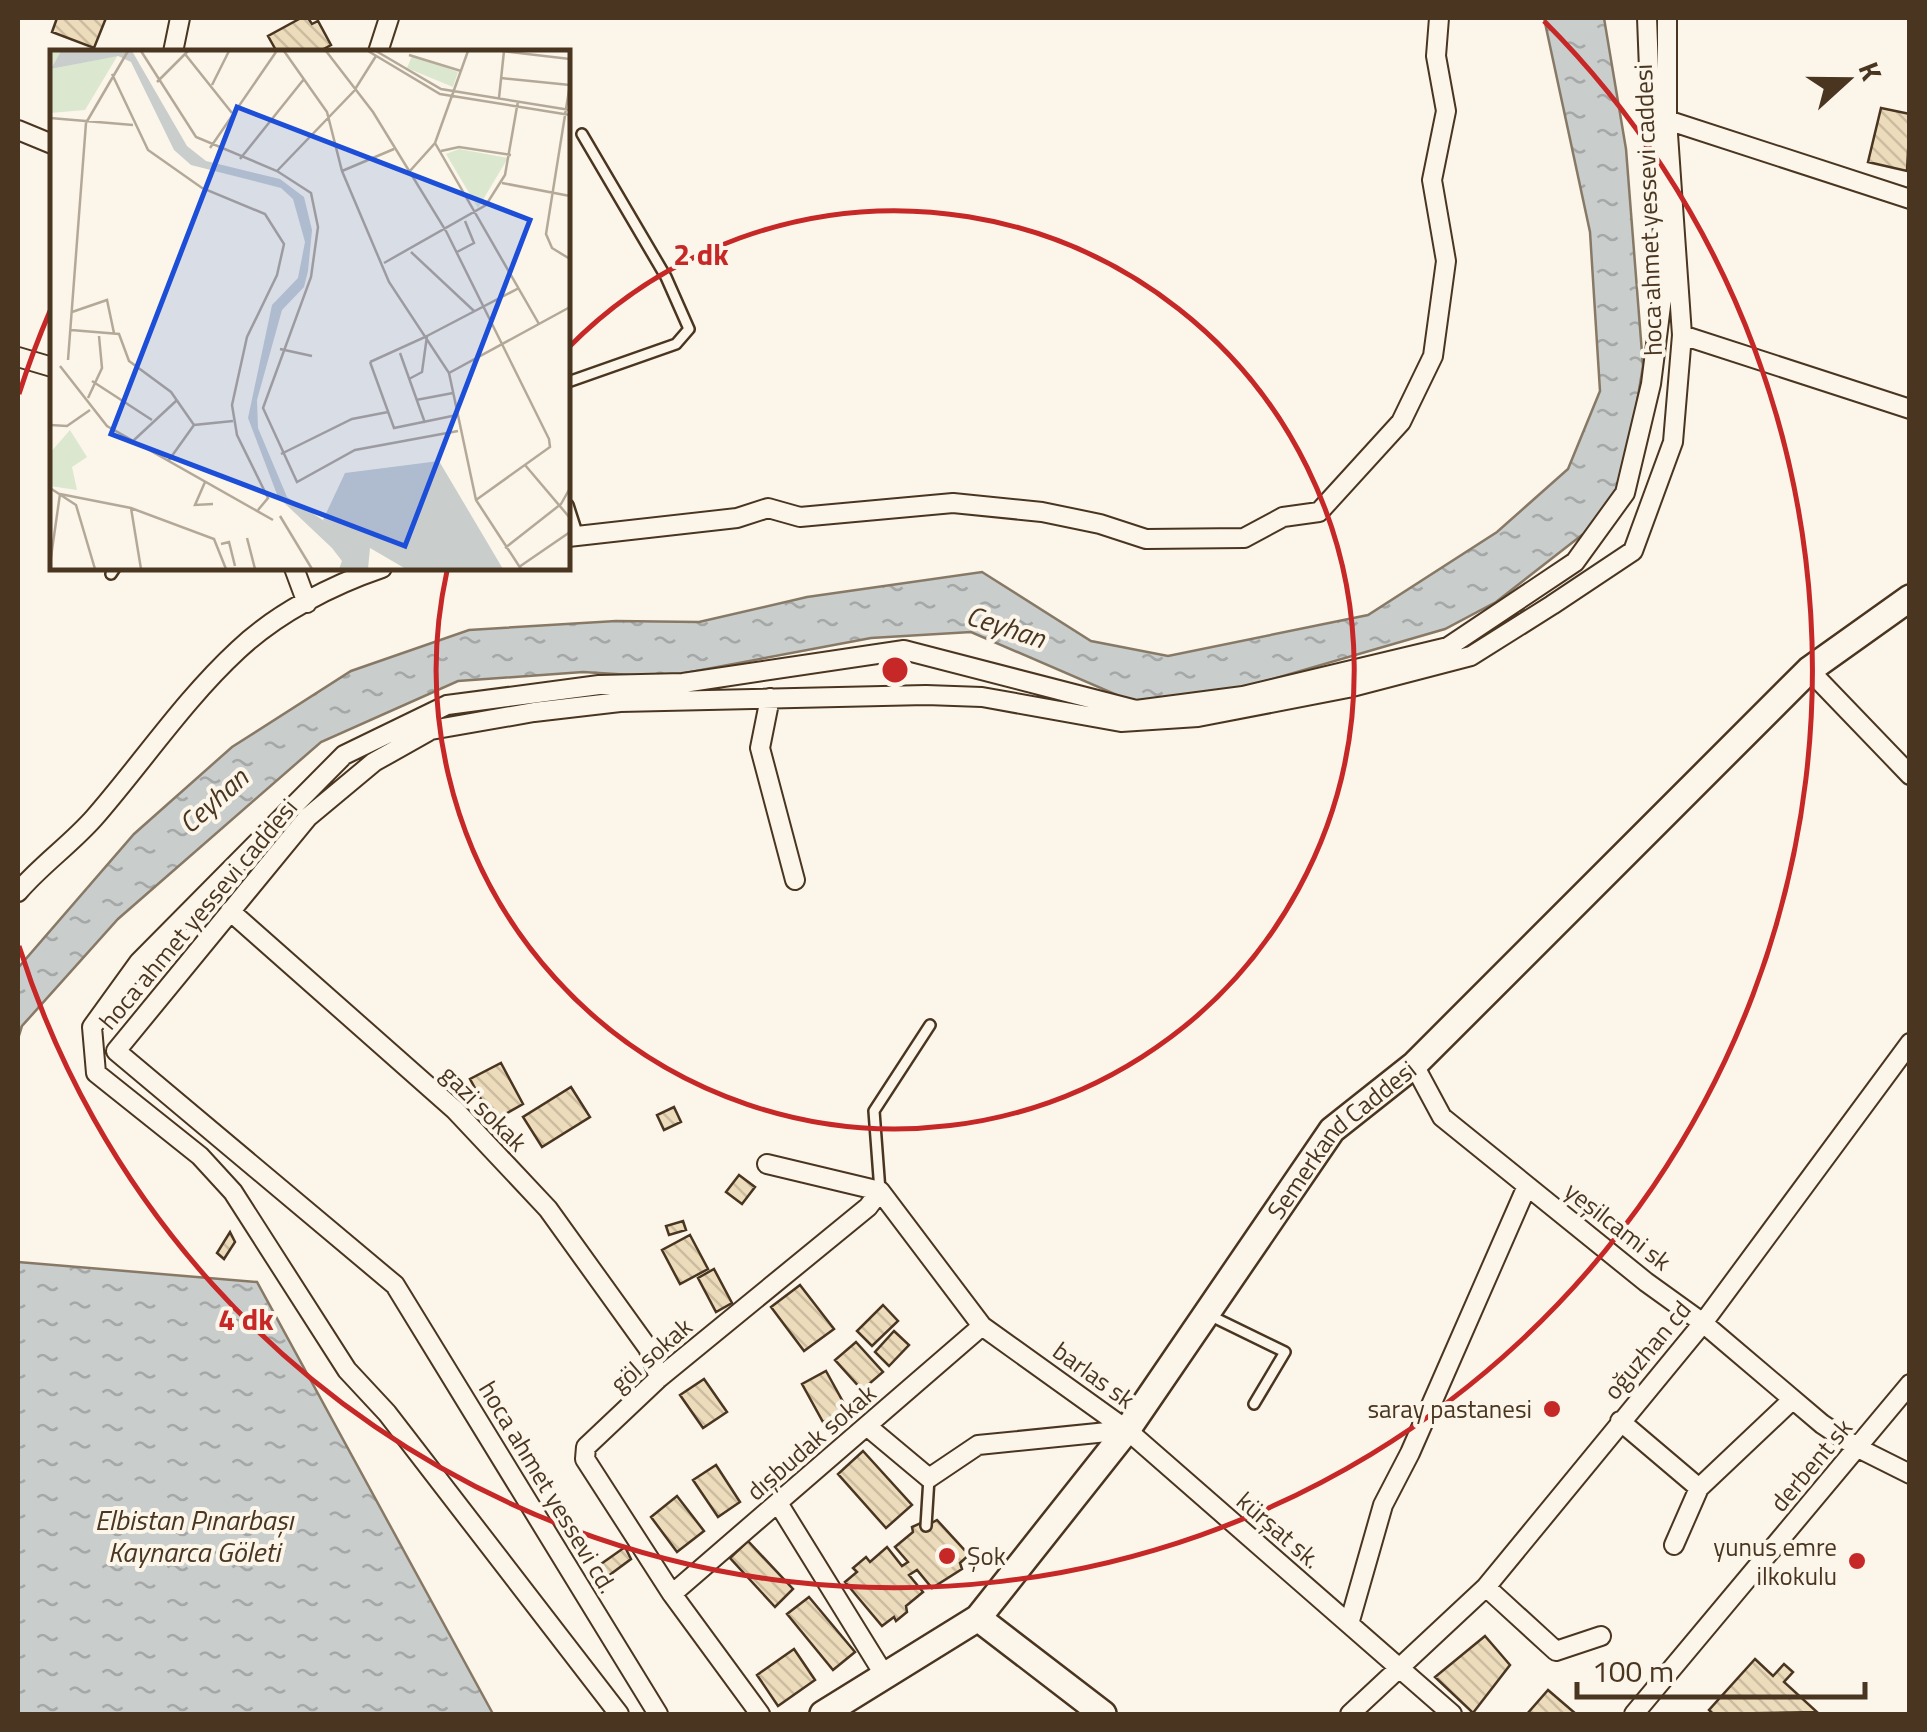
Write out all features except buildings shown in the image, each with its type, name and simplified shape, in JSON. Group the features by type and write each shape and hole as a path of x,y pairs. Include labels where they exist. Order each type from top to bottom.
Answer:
{"street":[{"path":"173,50 180,18"},
{"path":"379,50 389,18"},
{"path":"573,536 737,518 768,508 800,517 953,503 1042,512 1146,539 1244,538 1283,518 1320,512 1402,422 1433,356 1446,262 1432,180 1446,111 1436,56 1440,18"},
{"path":"619,1714 388,1414 346,1370 234,1192 200,1156 96,1073 92,1027 139,962 344,754 446,705 598,685 683,682 904,650 1136,710 1243,696 1448,647 1575,562 1625,493 1651,384 1666,266 1647,18"},
{"name":"hoca ahmet yessevi caddesi","path":"395,1285 116,1051 308,817 374,762 431,730 534,712 620,702 926,695 982,697 1122,722 1179,718 1348,688 1470,656 1633,551 1673,442 1682,335 1667,120 1666,18"},
{"path":"1667,120 1910,199"},
{"path":"18,130 50,143"},
{"path":"1682,335 1910,409"},
{"path":"18,357 50,366"},
{"path":"295,570 307,603"},
{"path":"18,892 93,819 170,724 239,649 346,580 376,570"},
{"name":"Semerkand Caddesi","path":"823,1714 978,1618 1127,1430 1332,1130 1414,1065 1809,670 1910,598"},
{"path":"1809,670 1910,775"},
{"path":"770,698 760,748 795,880"},
{"name":"gazi sokak","path":"230,911 454,1110 548,1209 648,1348 659,1378"},
{"name":"oğuzhan cd","path":"1350,1714 1486,1587 1703,1323 1910,1043"},
{"name":"yeşilcami sk","path":"1414,1065 1442,1117 1703,1323 1792,1400 1858,1448 1910,1474"},
{"path":"767,1164 880,1191"},
{"path":"1349,1624 1383,1505 1410,1453 1527,1186"},
{"name":"göl sokak","path":"760,1714 672,1594 585,1459 586,1446 659,1378 868,1207 880,1191"},
{"name":"barlas sk","path":"880,1191 982,1326 1127,1430"},
{"name":"hoca ahmet yessevi cd.","path":"395,1285 658,1714"},
{"name":"dışbudak sokak","path":"672,1594 982,1326"},
{"name":"derbent sk","path":"1634,1714 1910,1384"},
{"path":"1674,1545 1699,1488 1792,1400"},
{"path":"1620,1421 1699,1488"},
{"path":"868,1427 929,1478"},
{"name":"barlas sk","path":"929,1478 978,1445 1127,1430"},
{"name":"kürşat sk.","path":"1127,1430 1452,1714"},
{"path":"778,1504 884,1676"},
{"path":"1486,1587 1556,1651 1601,1636"},
{"path":"978,1618 1077,1706 1104,1714"}],"lane":[{"path":"570,381 676,344 689,328 666,278 582,134"},
{"path":"880,1191 874,1111 930,1026"},
{"path":"1206,1314 1285,1352 1254,1404"},
{"path":"926,1526 929,1478"}],"water":[{"name":"Ceyhan","path":"1544,18 1604,18 1626,149 1643,366 1626,469 1600,521 1496,602 1445,629 1228,692 1133,702 971,632 871,638 664,677 583,672 458,681 321,742 118,919 22,1026 18,1039 18,968 134,834 232,747 351,671 469,630 616,621 699,622 807,597 982,572 1091,641 1168,656 1368,615 1497,532 1568,469 1600,391 1590,232"},
{"name":"Elbistan Pınarbaşı Kaynarca Göleti","path":"18,1262 257,1282 493,1714 18,1714"}],"place":[{"name":"saray pastanesi","path":"1552,1409"},
{"name":"Şok","path":"947,1556"},
{"name":"yunus emre ilkokulu","path":"1857,1561"}]}
